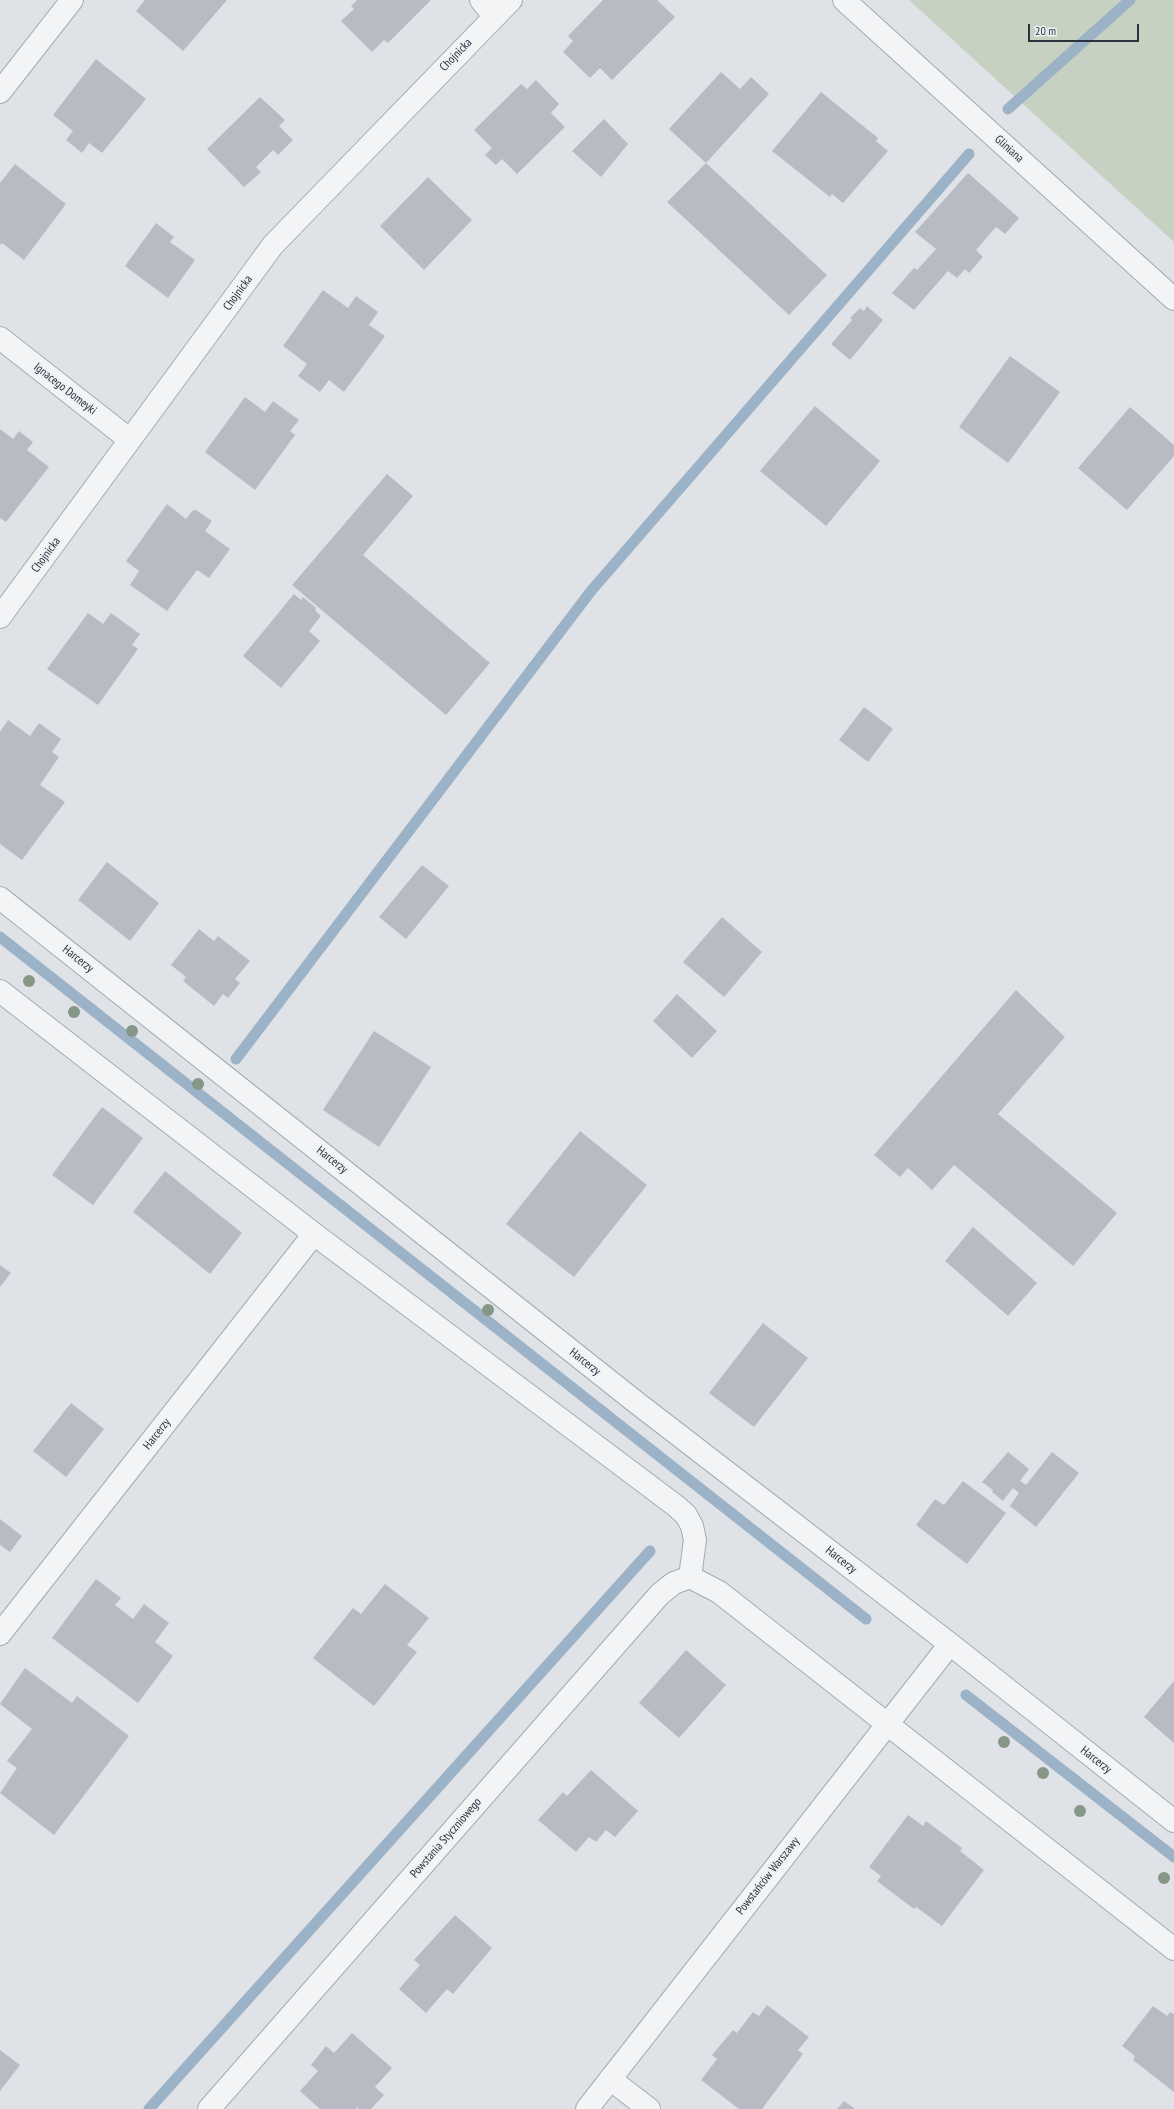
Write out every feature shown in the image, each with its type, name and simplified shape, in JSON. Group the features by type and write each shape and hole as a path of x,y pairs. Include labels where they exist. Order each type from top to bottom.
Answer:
{"street":[{"path":"0,92 72,0"},
{"name":"Chojnicka","path":"0,617 273,245 487,8 511,0"},
{"name":"Gliniana","path":"844,0 1174,299"},
{"name":"Ignacego Domeyki","path":"0,338 130,440"},
{"name":"Harcerzy","path":"0,898 637,1403 950,1644 1174,1821"},
{"path":"0,991 314,1234 686,1514 692,1526 695,1540 690,1577 705,1583 719,1592 885,1724 1174,1949"},
{"name":"Harcerzy","path":"0,1634 314,1234"},
{"name":"Powstania Styczniowego","path":"209,2109 660,1594 674,1583 690,1577"},
{"name":"Powstańców Warszawy","path":"587,2109 885,1724 950,1644"},
{"path":"610,2079 649,2109"}],"green space":[{"path":"909,0 1174,0 1174,242"}],"building":[{"path":"145,0 227,0 183,51 136,11"},
{"path":"357,0 431,0 388,43 384,40 372,52 341,21 354,9 351,6"},
{"path":"603,0 657,0 675,17 612,80 600,68 590,78 563,52 573,41 568,36"},
{"path":"96,59 146,99 102,153 89,143 82,153 66,140 73,131 53,115"},
{"path":"721,72 740,89 751,77 769,94 706,163 669,129"},
{"path":"536,80 559,104 551,113 565,127 517,174 502,159 496,165 485,155 492,148 474,130 521,84 527,89"},
{"path":"821,92 878,138 876,141 888,151 843,203 832,194 830,197 772,151"},
{"path":"260,97 285,120 279,126 293,140 278,155 273,150 256,167 261,172 244,187 207,149"},
{"path":"604,119 628,144 601,177 572,151"},
{"path":"706,163 827,275 789,315 667,202"},
{"path":"15,164 66,204 24,260 2,243 0,245 0,183"},
{"path":"968,173 1019,218 1005,234 996,227 976,250 983,257 969,273 965,269 957,278 948,271 914,310 892,293 914,268 917,270 936,249 915,232"},
{"path":"428,177 472,220 424,270 380,226"},
{"path":"156,223 174,237 170,242 195,260 168,298 125,266"},
{"path":"323,290 348,308 356,296 378,312 369,325 385,336 344,392 329,380 320,392 298,376 307,364 283,346"},
{"path":"867,306 883,320 850,360 831,344 852,320 850,318 860,308 864,311"},
{"path":"1010,356 1060,392 1008,463 959,427"},
{"path":"245,397 265,412 273,401 299,420 290,431 295,435 255,490 205,452"},
{"path":"815,406 880,461 826,526 760,471"},
{"path":"1130,407 1174,445 1174,456 1127,510 1078,468"},
{"path":"0,429 13,439 19,431 33,442 27,450 49,467 6,522 0,518"},
{"path":"387,474 413,496 363,555 490,663 446,715 292,585"},
{"path":"167,504 186,519 192,511 196,510 212,521 205,531 230,549 209,578 197,570 167,611 130,585 139,571 126,561"},
{"path":"294,594 301,600 303,597 316,608 315,610 321,616 309,631 320,641 281,688 243,656"},
{"path":"88,613 103,624 111,613 140,634 132,645 138,649 98,705 47,669"},
{"path":"864,707 893,729 868,762 839,740"},
{"path":"8,720 30,736 39,723 61,739 52,752 59,757 40,785 65,802 22,860 0,844 0,732"},
{"path":"107,862 159,903 130,941 78,900"},
{"path":"422,865 449,886 406,939 379,917"},
{"path":"722,917 762,952 724,997 683,962"},
{"path":"199,929 214,941 218,936 250,961 235,979 240,983 228,998 223,994 214,1006 183,981 186,977 171,965"},
{"path":"1016,990 1065,1037 998,1114 1117,1213 1073,1266 954,1165 932,1190 908,1168 900,1177 874,1155"},
{"path":"677,994 717,1031 692,1058 653,1021"},
{"path":"374,1031 431,1067 379,1147 323,1110"},
{"path":"102,1107 143,1138 93,1205 52,1175"},
{"path":"580,1131 647,1185 574,1277 506,1224"},
{"path":"165,1171 242,1233 210,1274 133,1212"},
{"path":"973,1227 1037,1283 1008,1316 945,1261"},
{"path":"0,1265 11,1273 0,1287"},
{"path":"763,1323 808,1358 754,1427 709,1393"},
{"path":"71,1403 104,1429 66,1477 33,1451"},
{"path":"1008,1452 1029,1469 1020,1481 1026,1485 1052,1452 1079,1473 1036,1527 1010,1506 1019,1493 1013,1488 1003,1501 992,1492 993,1490 982,1482"},
{"path":"963,1481 1006,1513 967,1564 916,1525 935,1499 944,1505"},
{"path":"0,1519 22,1536 10,1552 0,1545"},
{"path":"96,1579 121,1598 115,1605 133,1619 144,1604 169,1623 155,1642 173,1656 138,1703 52,1638"},
{"path":"385,1584 429,1618 407,1645 417,1652 374,1706 313,1658 353,1608 361,1614"},
{"path":"686,1650 726,1685 679,1738 639,1703"},
{"path":"25,1668 72,1703 77,1696 129,1736 54,1835 0,1793 17,1768 7,1761 32,1729 0,1704"},
{"path":"1174,1681 1174,1743 1144,1717"},
{"path":"591,1770 638,1811 615,1837 606,1830 596,1842 589,1837 576,1852 538,1820 563,1792 567,1796"},
{"path":"908,1815 923,1826 926,1821 962,1848 960,1851 984,1870 942,1926 916,1907 914,1909 877,1881 881,1876 869,1867"},
{"path":"455,1915 492,1948 453,1994 447,1989 426,2013 399,1989 420,1965 414,1960"},
{"path":"767,2005 809,2037 798,2050 803,2054 762,2109 739,2109 701,2080 717,2059 712,2055 733,2030 737,2033 753,2012 759,2016"},
{"path":"1153,2006 1167,2016 1170,2012 1174,2014 1174,2092 1133,2060 1135,2056 1122,2046"},
{"path":"352,2033 392,2068 375,2087 384,2095 371,2109 359,2109 357,2107 356,2109 320,2109 300,2091 318,2071 311,2065 326,2046 334,2053"},
{"path":"0,2050 20,2065 0,2091"},
{"path":"844,2101 855,2109 837,2109"}],"waterway":[{"path":"1008,109 1130,0"},
{"path":"236,1059 591,591 969,154"},
{"path":"0,937 866,1619"},
{"path":"149,2109 650,1551"},
{"path":"966,1695 1174,1857"}]}
